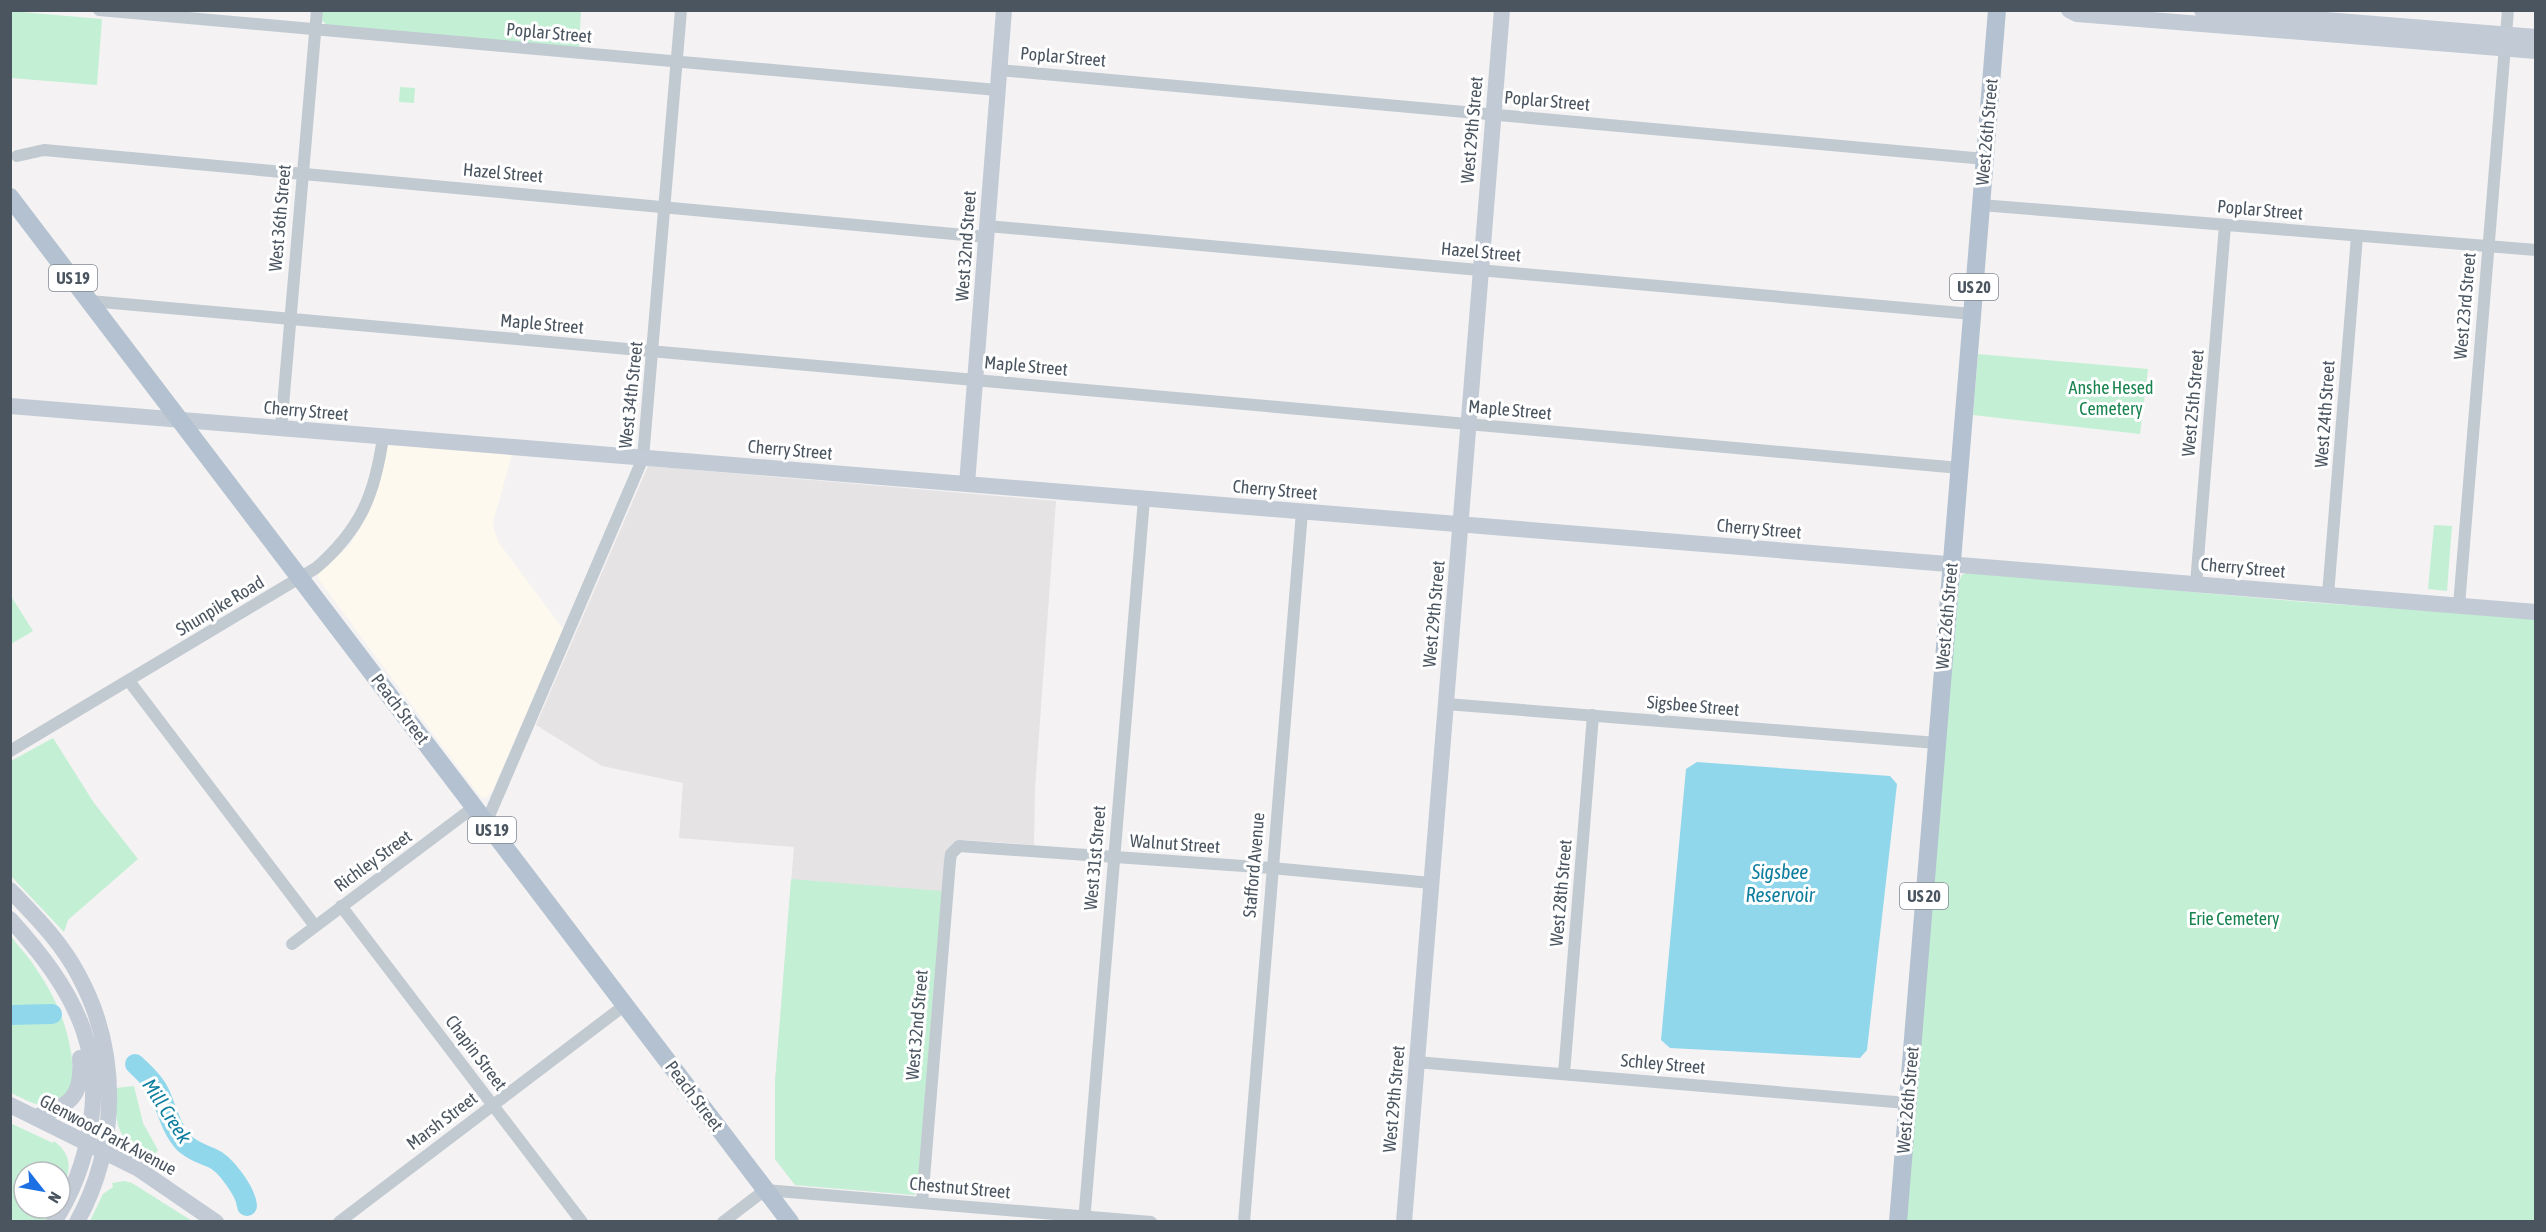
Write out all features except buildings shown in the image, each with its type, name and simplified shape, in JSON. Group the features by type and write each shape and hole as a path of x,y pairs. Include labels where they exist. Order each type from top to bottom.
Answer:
{"main road":[{"name":"West 26th Street","path":"1898,1221 1996,10"},
{"name":"Peach Street","path":"10,196 790,1221"}],"street":[{"name":"Poplar Street","path":"99,10 997,90"},
{"name":"West 36th Street","path":"281,429 317,10"},
{"name":"West 34th Street","path":"486,823 643,458 681,10"},
{"name":"West 32nd Street","path":"966,484 1004,10"},
{"name":"West 29th Street","path":"1404,1221 1502,10"},
{"path":"2069,10 2077,14 2342,22"},
{"path":"2202,10 2342,22 2505,42 2535,51"},
{"name":"West 23rd Street","path":"2459,605 2508,10"},
{"path":"2505,42 2535,38"},
{"name":"Poplar Street","path":"999,70 1985,159"},
{"name":"Hazel Street","path":"17,156 44,150 666,206 1481,270 1972,314"},
{"name":"Poplar Street","path":"1981,205 2535,250"},
{"name":"West 25th Street","path":"2196,584 2225,225"},
{"name":"West 24th Street","path":"2328,595 2357,236"},
{"name":"Maple Street","path":"90,301 1960,468"},
{"name":"Cherry Street","path":"10,406 2535,612"},
{"name":"Shunpike Road","path":"10,751 300,578 335,551 359,520 375,481 382,437"},
{"name":"West 31st Street","path":"1084,1219 1144,499"},
{"name":"Stafford Avenue","path":"1244,1221 1302,512"},
{"path":"129,681 315,926"},
{"name":"Sigsbee Street","path":"1446,704 1937,743"},
{"name":"West 28th Street","path":"1564,1074 1593,716"},
{"name":"Richley Street","path":"292,944 474,807"},
{"name":"Walnut Street","path":"954,850 964,845 1272,868 1431,883"},
{"name":"West 32nd Street","path":"922,1203 950,861 954,850"},
{"path":"10,890 52,935 80,976 99,1027 109,1071 93,1088 66,1105 35,1117"},
{"name":"Chapin Street","path":"341,906 582,1221"},
{"path":"10,918 50,967 83,1029 103,1150 94,1184 77,1221"},
{"name":"Marsh Street","path":"339,1221 625,1005"},
{"name":"Schley Street","path":"1416,1062 1907,1102"},
{"path":"54,1221 69,1194 87,1143 93,1088"},
{"name":"Glenwood Park Avenue","path":"10,1105 103,1150 159,1181 216,1221"},
{"path":"723,1221 765,1190"},
{"name":"Chestnut Street","path":"765,1190 1084,1219 1151,1221"}],"shaded area":[{"path":"388,444 512,455 493,522 494,530 499,543 563,629 493,790 486,798 481,797 319,580 318,574 349,546 359,530 379,486"},
{"path":"648,466 1056,501 1035,789 1034,845 964,840 953,845 917,1192 914,1195 795,1185 775,1159 775,1082 794,847 679,838 683,783 602,766 536,725"}],"green space":[{"path":"321,10 581,11 579,48 327,26 322,20"},
{"path":"10,11 102,19 97,85 11,78"},
{"path":"400,87 415,88 414,103 399,102"},
{"name":"Anshe Hesed Cemetery","path":"1978,354 2148,369 2140,434 1973,415"},
{"path":"2434,525 2452,526 2447,591 2428,589"},
{"name":"Erie Cemetery","path":"1968,572 2305,602 2535,618 2535,1221 1905,1222 1959,582 1962,575"},
{"path":"11,596 33,631 10,644"},
{"path":"53,738 94,803 138,859 68,920 64,932 11,876 11,761"},
{"path":"791,879 942,891 917,1192 914,1195 795,1185 775,1159 775,1082"},
{"path":"10,934 52,995 69,1040 73,1089 48,1104 37,1104 11,1093"},
{"path":"134,1086 143,1123 158,1150 152,1159 125,1138 117,1123 116,1088"},
{"path":"10,1123 53,1143 54,1141 61,1147 68,1160 12,1160 12,1220 47,1220 11,1221"},
{"path":"124,1181 132,1183 192,1221 90,1221 103,1194 113,1187 112,1183"}],"water":[{"name":"Sigsbee Reservoir","path":"1697,762 1890,776 1897,784 1867,1050 1860,1058 1670,1048 1661,1040 1686,769"}],"waterway":[{"name":"Mill Creek","path":"10,1015 52,1014"},
{"name":"Mill Creek","path":"135,1064 157,1088 172,1125 184,1143 223,1166 239,1186 247,1206"}]}
